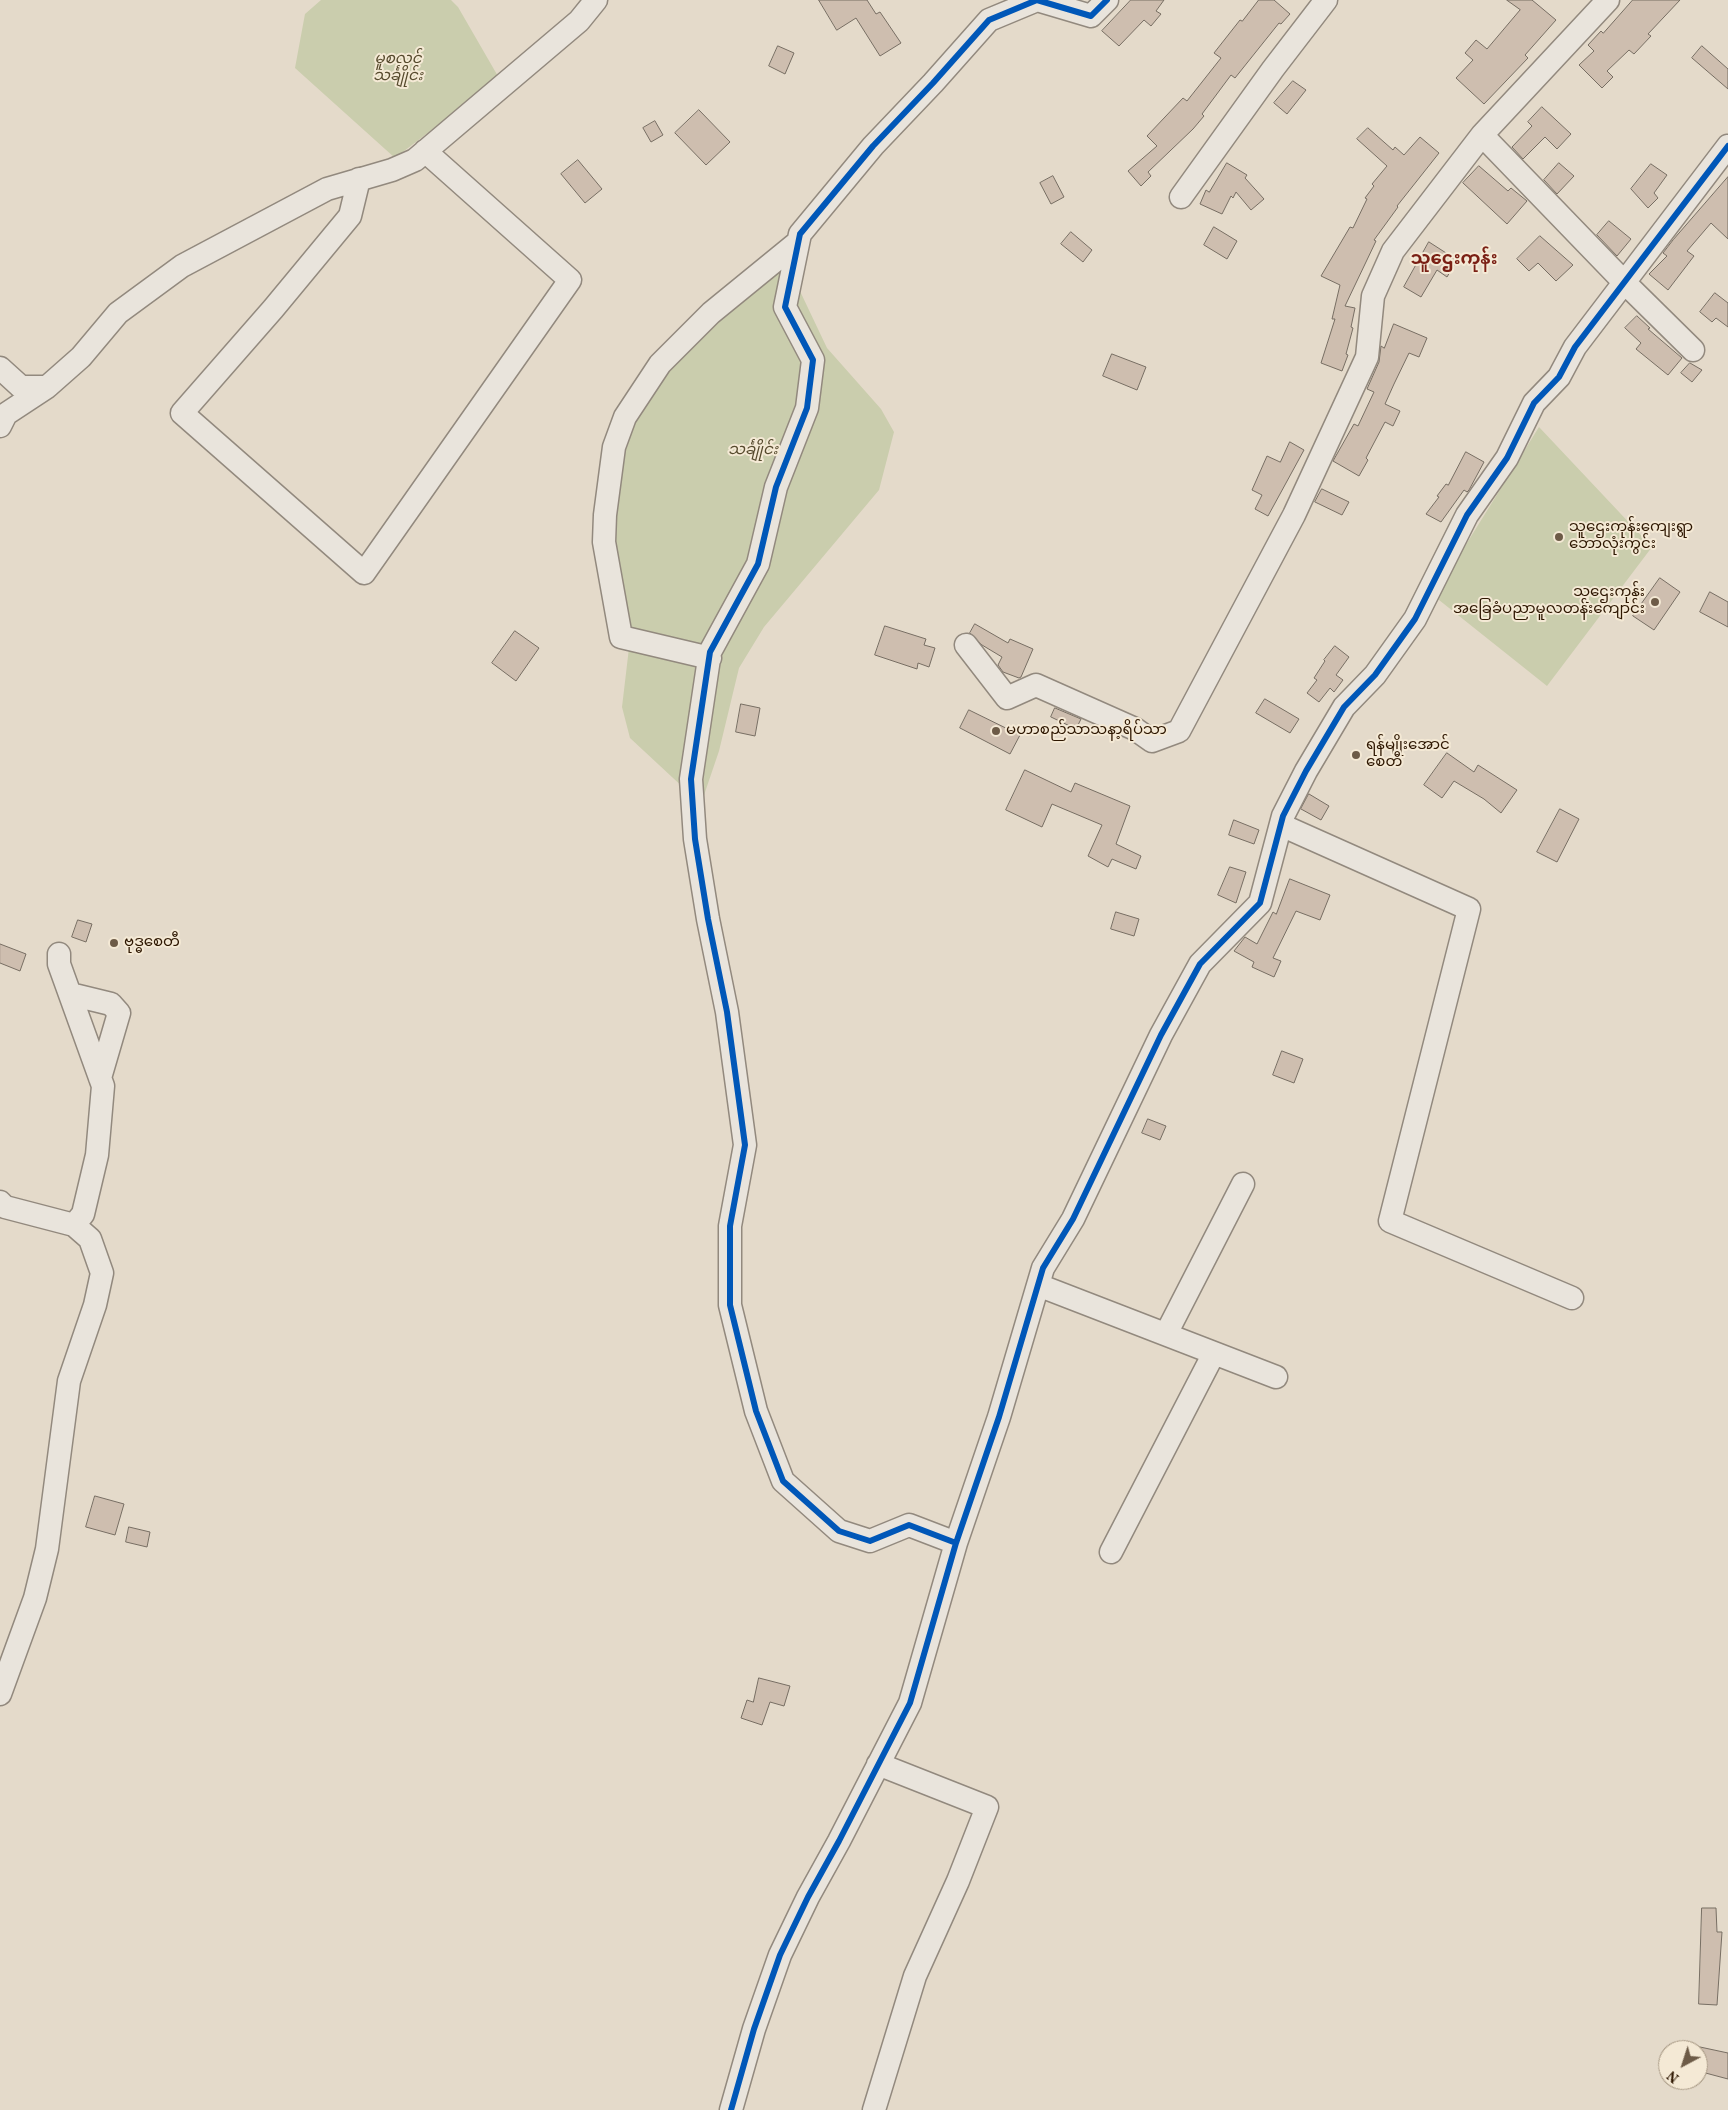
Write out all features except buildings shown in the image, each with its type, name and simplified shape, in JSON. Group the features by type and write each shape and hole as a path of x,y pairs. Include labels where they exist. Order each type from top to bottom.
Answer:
{"street":[{"path":"0,426 6,414 47,387 81,357 118,313 182,266 327,189 415,160 579,21 596,0"},
{"path":"956,1543 909,1525 870,1541 839,1531 783,1481 756,1411 730,1305 730,1226 745,1145 727,1012 708,919 695,839 691,779 710,652 758,564 776,487 807,408 814,360 785,307 800,234 873,146 989,20 1037,0 1091,16 1107,0"},
{"path":"1181,197 1273,69 1326,0"},
{"path":"966,645 1007,698 1036,685 1135,729 1152,741 1179,731 1294,515 1367,357 1373,296 1393,251 1482,135 1608,0"},
{"path":"1482,135 1624,282 1693,350"},
{"path":"731,2110 754,2028 780,1956 808,1897 910,1703 956,1543 999,1416 1043,1268 1073,1219 1161,1035 1200,964 1260,903 1283,816 1306,771 1344,707 1375,675 1416,619 1466,515 1507,458 1534,403 1559,377 1575,347 1728,146"},
{"path":"360,179 350,216 274,309 182,413 364,574 570,280 425,152"},
{"path":"710,658 621,637 604,542 605,515 614,447 625,417 660,364 711,313 798,242"},
{"path":"0,368 21,387 47,387"},
{"path":"1281,825 1469,909 1390,1221 1572,1298"},
{"path":"59,954 59,964 103,1086 97,1155 83,1214 74,1225"},
{"path":"70,994 111,1004 119,1013 100,1078"},
{"path":"1166,1334 1243,1184"},
{"path":"0,1202 5,1207 74,1225 90,1239 102,1273 95,1305 69,1382 46,1549 35,1598 0,1694"},
{"path":"1038,1285 1276,1377"},
{"path":"1111,1552 1214,1353"},
{"path":"874,2110 915,1976 958,1881 987,1807 878,1764"}],"green space":[{"name":"မူစလင် သင်္ချိုင်း","path":"321,0 451,0 458,7 499,78 395,158 295,68 305,14"},
{"name":"သင်္ချိုင်း","path":"789,268 827,348 881,409 894,432 879,490 764,627 739,668 719,751 701,804 630,738 622,707 631,631 611,539 628,426 659,374 770,272"},
{"path":"1539,427 1652,547 1547,686 1434,596"}],"cycle path":[{"path":"956,1543 909,1525 870,1541 839,1531 783,1481 756,1411 730,1305 730,1226 745,1145 727,1012 708,919 695,839 691,779 710,652 758,564 776,487 807,408 813,360 785,307 800,234 873,146 989,20 1037,0 1091,16 1107,0"},
{"path":"731,2110 754,2029 780,1955 808,1897 910,1703 956,1543 999,1417 1043,1268 1073,1219 1161,1035 1200,964 1260,903 1283,816 1306,771 1344,707 1375,675 1415,619 1467,515 1507,458 1534,403 1559,377 1575,347 1728,146"}],"place":[{"name":"သူဌေးကုန်းကျေးရွာ ဘောလုံးကွင်း","path":"1559,537"},
{"name":"သူဌေးကုန်း အခြေခံပညာမူလတန်းကျောင်း","path":"1655,602"},
{"name":"မဟာစည်သာသနာ့ရိပ်သာ","path":"996,731"},
{"name":"ရန်မျိုးအောင် စေတီ","path":"1356,755"},
{"name":"ဗုဒ္ဓစေတီ","path":"114,943"}],"district":[{"name":"သူဌေးကုန်း","path":"1454,261"}]}
